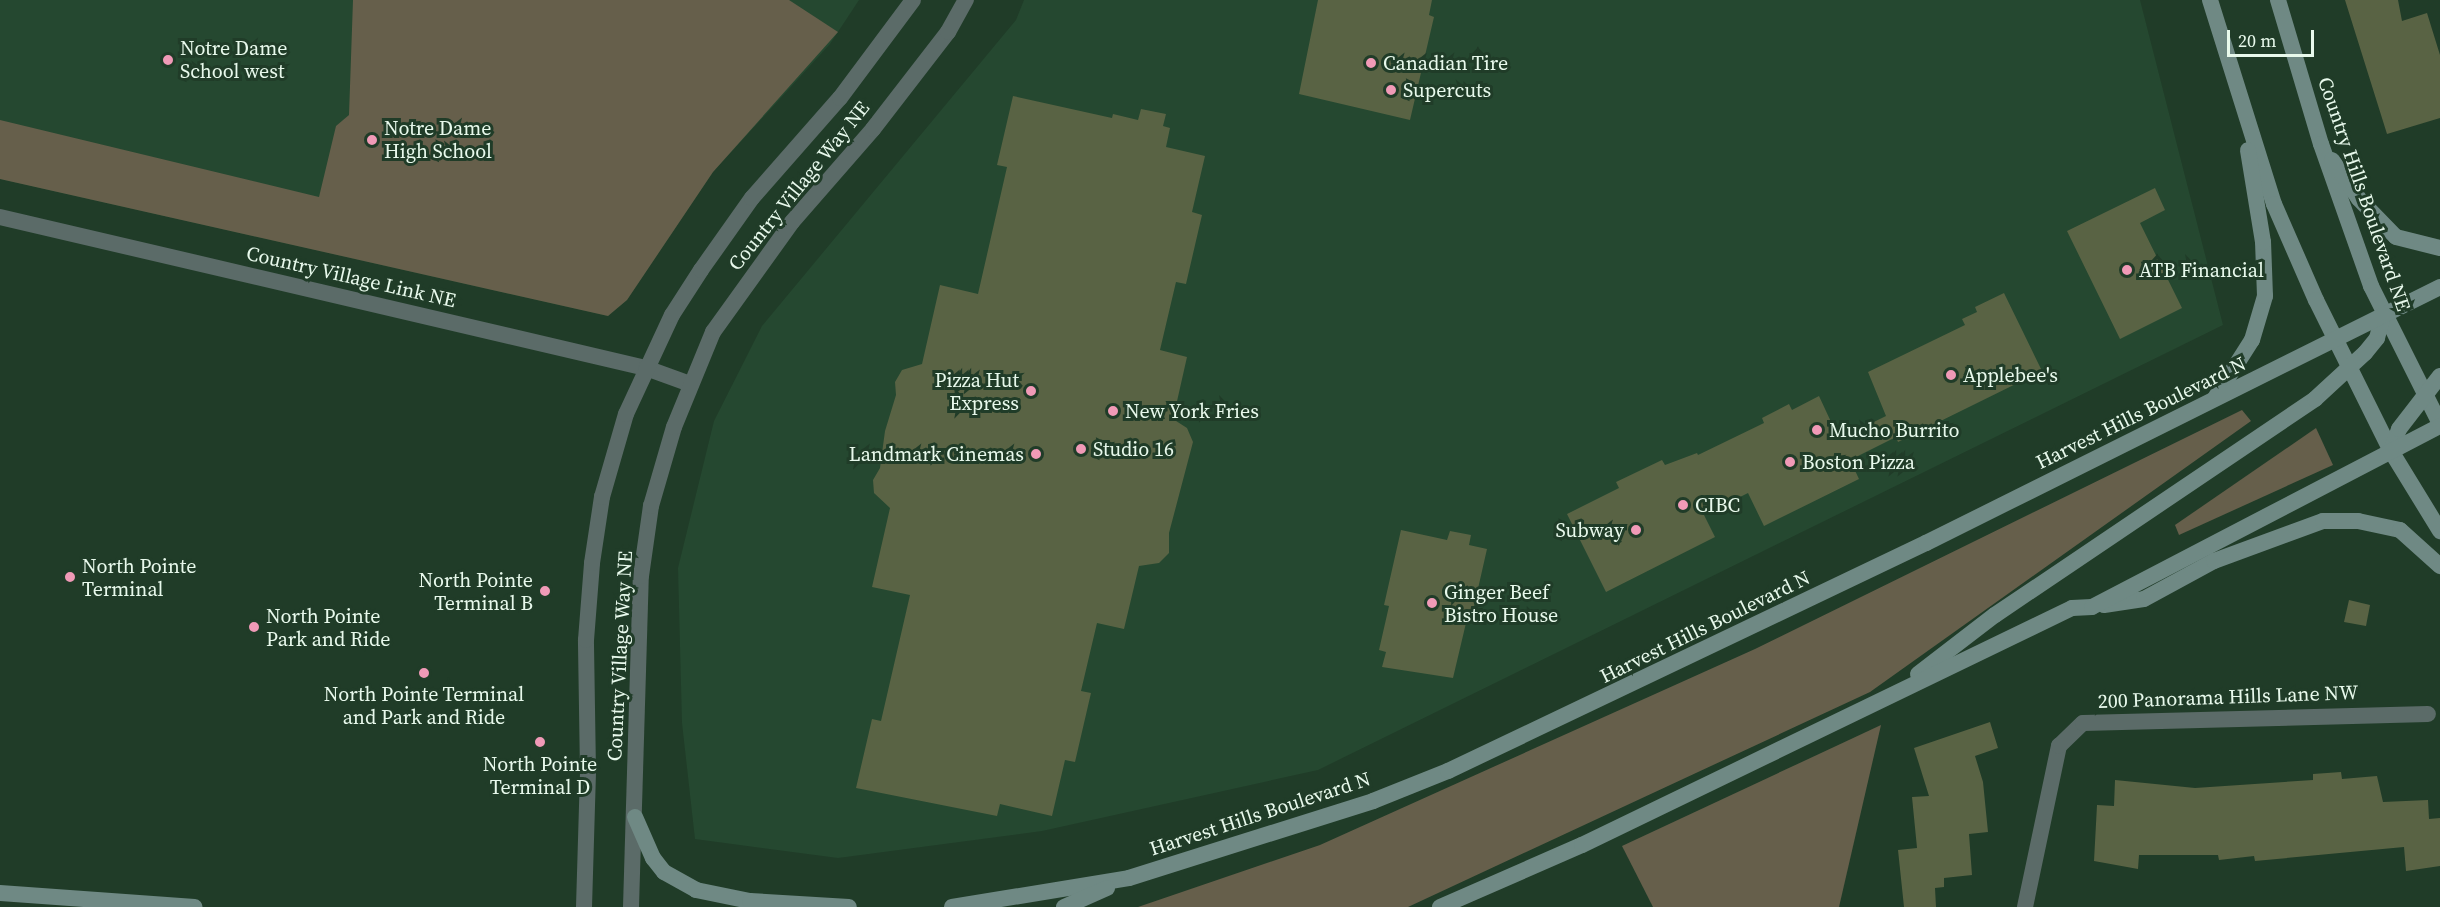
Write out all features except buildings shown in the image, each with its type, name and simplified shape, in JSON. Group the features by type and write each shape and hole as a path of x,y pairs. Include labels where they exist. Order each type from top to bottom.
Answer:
{"main road":[{"path":"2210,0 2274,204 2333,340 2391,451 2440,531"},
{"name":"Country Hills Boulevard NE","path":"2278,0 2321,144 2383,316 2440,425"},
{"path":"2214,399 2252,340 2265,296 2263,242 2238,93"},
{"path":"2321,144 2359,199 2396,237 2440,248"},
{"name":"Harvest Hills Boulevard N","path":"952,907 1130,878 1373,801 1448,771 1632,686 2440,287"},
{"path":"1888,697 1995,615 2314,399 2348,369 2377,338 2383,316"},
{"path":"2391,451 2398,429 2440,376"},
{"path":"2092,607 2440,425"},
{"path":"1440,907 1582,845 2072,608 2144,599 2214,561 2323,521 2358,521 2400,530 2440,566"},
{"path":"635,817 652,858 664,872 696,890 750,901 849,907"},
{"path":"1064,907 1130,878"},
{"path":"0,893 194,907"}],"street":[{"name":"Country Village Way NE","path":"584,907 588,772 586,640 592,563 602,497 626,414 672,315 752,198 840,98 913,0"},
{"name":"Country Village Way NE","path":"631,907 641,576 651,506 690,384 713,332 744,287 792,222 873,129 941,41 966,0"},
{"name":"Country Village Link NE","path":"0,217 646,368 690,384"},
{"name":"200 Panorama Hills Lane NW","path":"2025,907 2059,746 2083,723 2428,714"}],"shaded area":[{"name":"Notre Dame High School","path":"0,0 859,0 830,44 713,172 627,300 608,316 0,179"},
{"name":"Notre Dame High School","path":"353,0 789,0 838,32 713,172 627,300 608,316 0,179 0,120 319,197 336,126 349,115"},
{"path":"1024,0 2140,0 2223,325 1318,770 1042,831 838,858 695,839 682,723 678,568 714,421 762,326 1016,20"},
{"path":"2242,410 2251,421 1870,692 1408,907 1138,907 1320,845 1755,649"},
{"path":"2316,428 2333,465 2179,535 2175,525"},
{"path":"1881,725 1839,907 1653,907 1622,846"}],"place":[{"name":"Notre Dame School west","path":"168,60"},
{"name":"Canadian Tire","path":"1371,63"},
{"name":"Supercuts","path":"1391,90"},
{"name":"Notre Dame High School","path":"372,140"},
{"name":"ATB Financial","path":"2127,270"},
{"name":"Applebee's","path":"1951,375"},
{"name":"Pizza Hut Express","path":"1031,391"},
{"name":"New York Fries","path":"1113,411"},
{"name":"Mucho Burrito","path":"1817,430"},
{"name":"Studio 16","path":"1081,449"},
{"name":"Landmark Cinemas","path":"1036,454"},
{"name":"Boston Pizza","path":"1790,462"},
{"name":"CIBC","path":"1683,505"},
{"name":"Subway","path":"1636,530"},
{"name":"North Pointe Terminal","path":"70,577"},
{"name":"North Pointe Terminal B","path":"545,591"},
{"name":"Ginger Beef Bistro House","path":"1432,603"},
{"name":"North Pointe Park and Ride","path":"254,627"},
{"name":"North Pointe Terminal and Park and Ride","path":"424,673"},
{"name":"North Pointe Terminal D","path":"540,742"}]}
